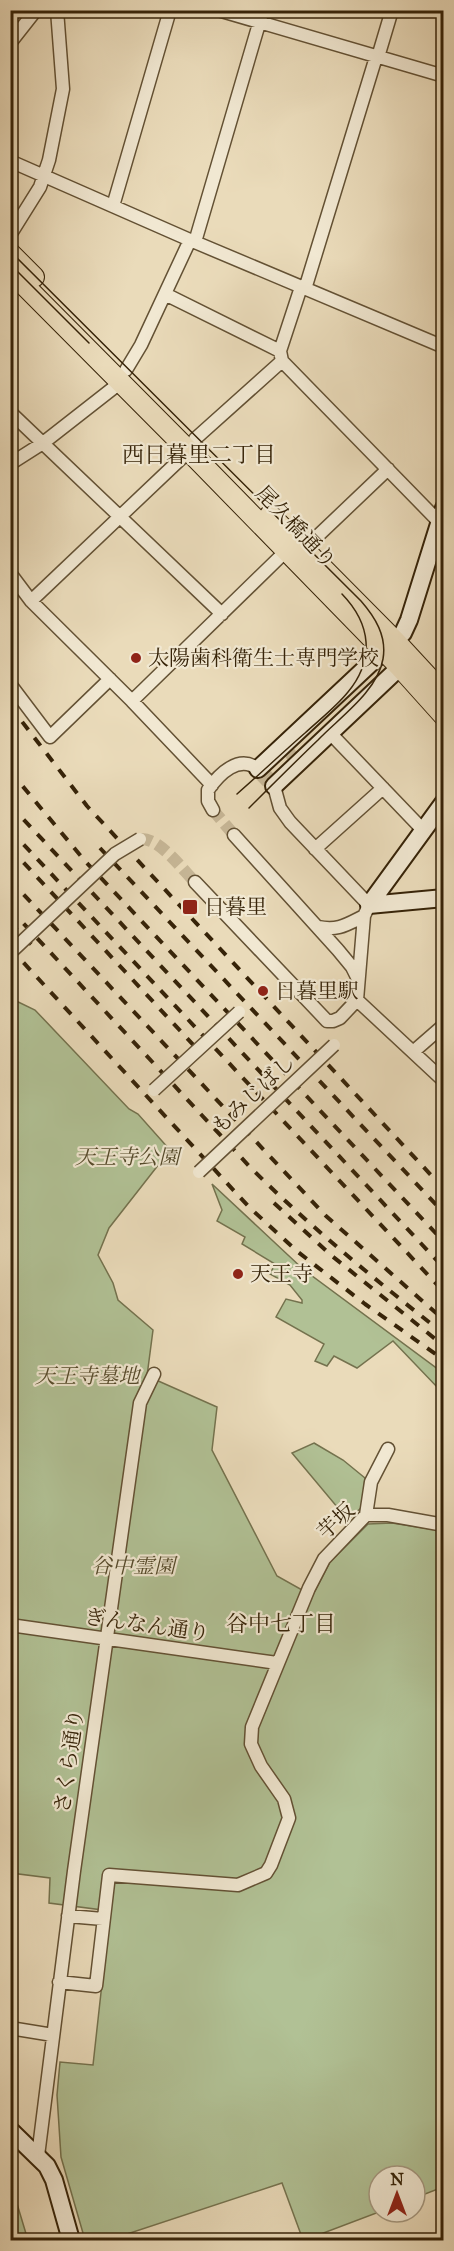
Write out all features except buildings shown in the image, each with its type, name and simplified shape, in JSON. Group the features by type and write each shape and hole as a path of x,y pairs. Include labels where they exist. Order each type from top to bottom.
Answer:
{"main road":[{"name":"尾久橋通り","path":"10,253 124,376 390,646 441,684"},
{"name":"尾久橋通り","path":"10,271 124,376"},
{"name":"尾久橋通り","path":"390,646 400,667 444,716"}],"street":[{"path":"12,38 36,10"},
{"path":"11,231 40,187 49,160 63,88 57,10"},
{"path":"113,206 170,10"},
{"path":"218,10 262,17 377,57 444,76"},
{"path":"32,601 121,517 281,356 392,10"},
{"path":"10,464 43,443 124,376 193,241 262,17"},
{"path":"10,161 444,347"},
{"path":"165,294 281,356 388,469 442,520 403,633 258,769 248,763 233,765 212,785 207,796 213,810"},
{"path":"10,411 222,614"},
{"path":"132,701 222,614 388,469"},
{"path":"10,573 14,586 32,601 132,701 212,785"},
{"path":"195,882 327,1021 340,1018 357,1000 366,910 283,813 274,786 400,667"},
{"path":"10,684 50,737 110,679"},
{"path":"331,734 423,830"},
{"path":"315,849 383,788"},
{"path":"318,927 332,930 344,926 366,910 444,802"},
{"path":"234,834 318,927 352,967 358,979"},
{"path":"10,953 115,854 140,839"},
{"path":"366,910 444,898"},
{"path":"357,1000 444,1081"},
{"path":"154,1090 239,1012"},
{"path":"413,1052 444,1025"},
{"name":"もみじばし","path":"199,1172 334,1045"},
{"name":"さくら通り","path":"38,2156 68,1916 140,1403 154,1374"},
{"path":"366,1515 371,1482 388,1449"},
{"name":"芋坂","path":"103,1919 111,1874 238,1885 266,1873 289,1818 284,1799 261,1766 251,1744 252,1727 309,1588 324,1559 366,1515 388,1515 444,1525"},
{"name":"ぎんなん通り","path":"10,1625 277,1663"},
{"path":"60,1982 96,1986 103,1919 68,1916"},
{"path":"10,2028 53,2035"},
{"path":"10,2130 47,2166 54,2180 71,2241"}],"green space":[{"name":"谷中霊園","path":"10,998 35,1010 129,1109 138,1114 170,1150 109,1228 98,1255 113,1283 118,1300 153,1330 147,1376 217,1407 212,1450 277,1576 302,1590 315,1591 330,1562 368,1524 392,1523 443,1531 443,2187 427,2193 427,2164 367,2164 367,2217 305,2240 303,2240 282,2183 109,2240 85,2240 61,2157 57,2095 60,2062 93,2065 110,1911 49,1903 50,1878 11,1873"},
{"path":"212,1184 304,1270 443,1373 443,1383 438,1388 393,1341 357,1368 334,1356 327,1366 315,1361 324,1344 276,1317 286,1299 302,1303 302,1300 290,1285 270,1274 275,1264 242,1244 245,1237 217,1221 222,1210"},
{"path":"314,1443 343,1460 365,1478 362,1507 348,1520 292,1453"},
{"path":"11,2187 27,2237 11,2240"}],"tunnel":[{"path":"285,747 301,767"},
{"path":"258,769 274,786"},
{"path":"213,810 234,835"},
{"path":"140,839 155,843 162,848 195,882"}],"tram line":[{"path":"10,251 361,601 379,627 383,642 383,659 366,693 249,808"},
{"path":"10,264 89,343"},
{"path":"237,794 333,708 357,680 366,654 364,629 352,605 342,594"}],"railway":[{"path":"10,20 18,10"},
{"path":"10,706 87,806 444,1189"},
{"path":"10,771 85,861 444,1242"},
{"path":"10,805 444,1268"},
{"path":"10,830 444,1292"},
{"path":"10,848 199,1051"},
{"path":"100,848 444,1213"},
{"path":"10,880 326,1216 444,1320"},
{"path":"10,909 250,1167 320,1232 444,1334"},
{"path":"10,923 38,951"},
{"path":"10,948 249,1207 298,1252 365,1304 444,1360"},
{"path":"274,1203 332,1256 444,1346"}],"place":[{"name":"太陽歯科衛生士専門学校","path":"136,658"},
{"name":"日暮里","path":"190,907"},
{"name":"日暮里駅","path":"263,991"},
{"name":"天王寺","path":"238,1274"}],"district":[{"name":"西日暮里二丁目","path":"199,454"},
{"name":"谷中七丁目","path":"281,1623"}],"park label":[{"name":"天王寺公園","path":"127,1157"},
{"name":"天王寺墓地","path":"87,1376"}]}
